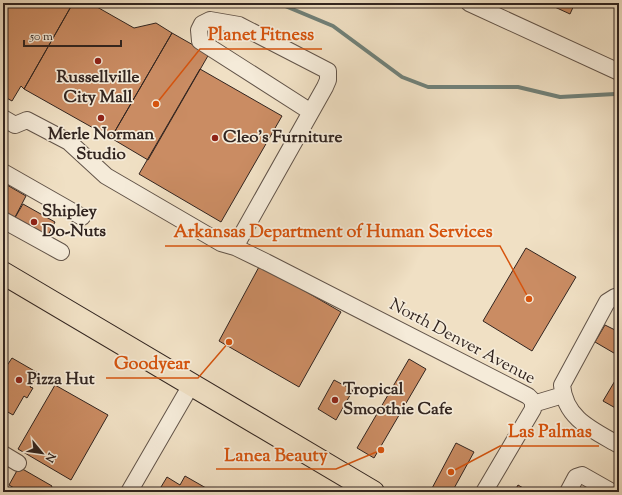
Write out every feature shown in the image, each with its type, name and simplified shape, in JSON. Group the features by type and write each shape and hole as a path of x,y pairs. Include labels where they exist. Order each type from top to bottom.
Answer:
{"highway":[{"path":"3,273 373,492"}],"street":[{"path":"468,3 619,72"},
{"path":"235,247 311,112 328,80 328,71 238,25 210,20 202,24 199,30 200,42 311,112"},
{"name":"North Denver Avenue","path":"3,118 15,124 27,120 69,142 106,176 220,243 235,247 528,396 533,401 533,407"},
{"path":"5,178 82,217"},
{"path":"3,220 61,252"},
{"path":"619,296 607,302 562,385 563,395 578,421 619,445"},
{"path":"129,492 191,385"},
{"path":"484,492 533,407 563,395"},
{"path":"3,454 18,463"},
{"path":"568,492 576,477 582,475 610,491"}],"building":[{"path":"3,3 73,3 24,89 21,86 12,101 3,96"},
{"name":"Russellville City Mall","path":"73,3 90,3 134,28 156,23 172,33 111,138 24,89"},
{"path":"546,3 575,3 570,14"},
{"path":"172,33 209,54 148,160 111,138"},
{"name":"Cleo's Furniture","path":"200,69 282,116 221,222 139,174"},
{"path":"7,185 26,196 13,221 3,215 3,192"},
{"name":"Shipley Do-Nuts","path":"23,204 55,222 46,239 13,221"},
{"path":"526,248 576,277 532,351 483,321"},
{"path":"260,265 341,312 299,387 219,341"},
{"path":"605,325 619,332 619,356 595,342"},
{"name":"Pizza Hut","path":"12,358 38,373 30,387 33,388 27,398 24,396 13,415 6,411 3,415 3,368 6,367"},
{"path":"409,359 426,369 374,458 357,448"},
{"path":"619,374 619,410 603,401"},
{"name":"Tropical Smoothie Cafe","path":"334,380 353,390 336,420 318,409"},
{"path":"55,385 108,415 71,480 18,449"},
{"path":"456,443 474,452 452,492 430,492"},
{"path":"19,467 52,486 49,492 21,492 9,485"},
{"path":"185,476 213,492 158,492 167,477 180,485"},
{"path":"518,485 530,492 514,492"}],"waterway":[{"path":"278,3 333,26 402,77 428,87 518,87 560,97 615,94"}],"place":[{"name":"Russellville City Mall","path":"98,61"},
{"name":"Planet Fitness","path":"156,104"},
{"name":"Merle Norman Studio","path":"101,118"},
{"name":"Cleo's Furniture","path":"215,138"},
{"name":"Shipley Do-Nuts","path":"34,222"},
{"name":"Arkansas Department of Human Services","path":"529,299"},
{"name":"Goodyear","path":"229,342"},
{"name":"Pizza Hut","path":"19,380"},
{"name":"Tropical Smoothie Cafe","path":"335,400"},
{"name":"Lanea Beauty","path":"381,450"},
{"name":"Las Palmas","path":"451,472"}]}
